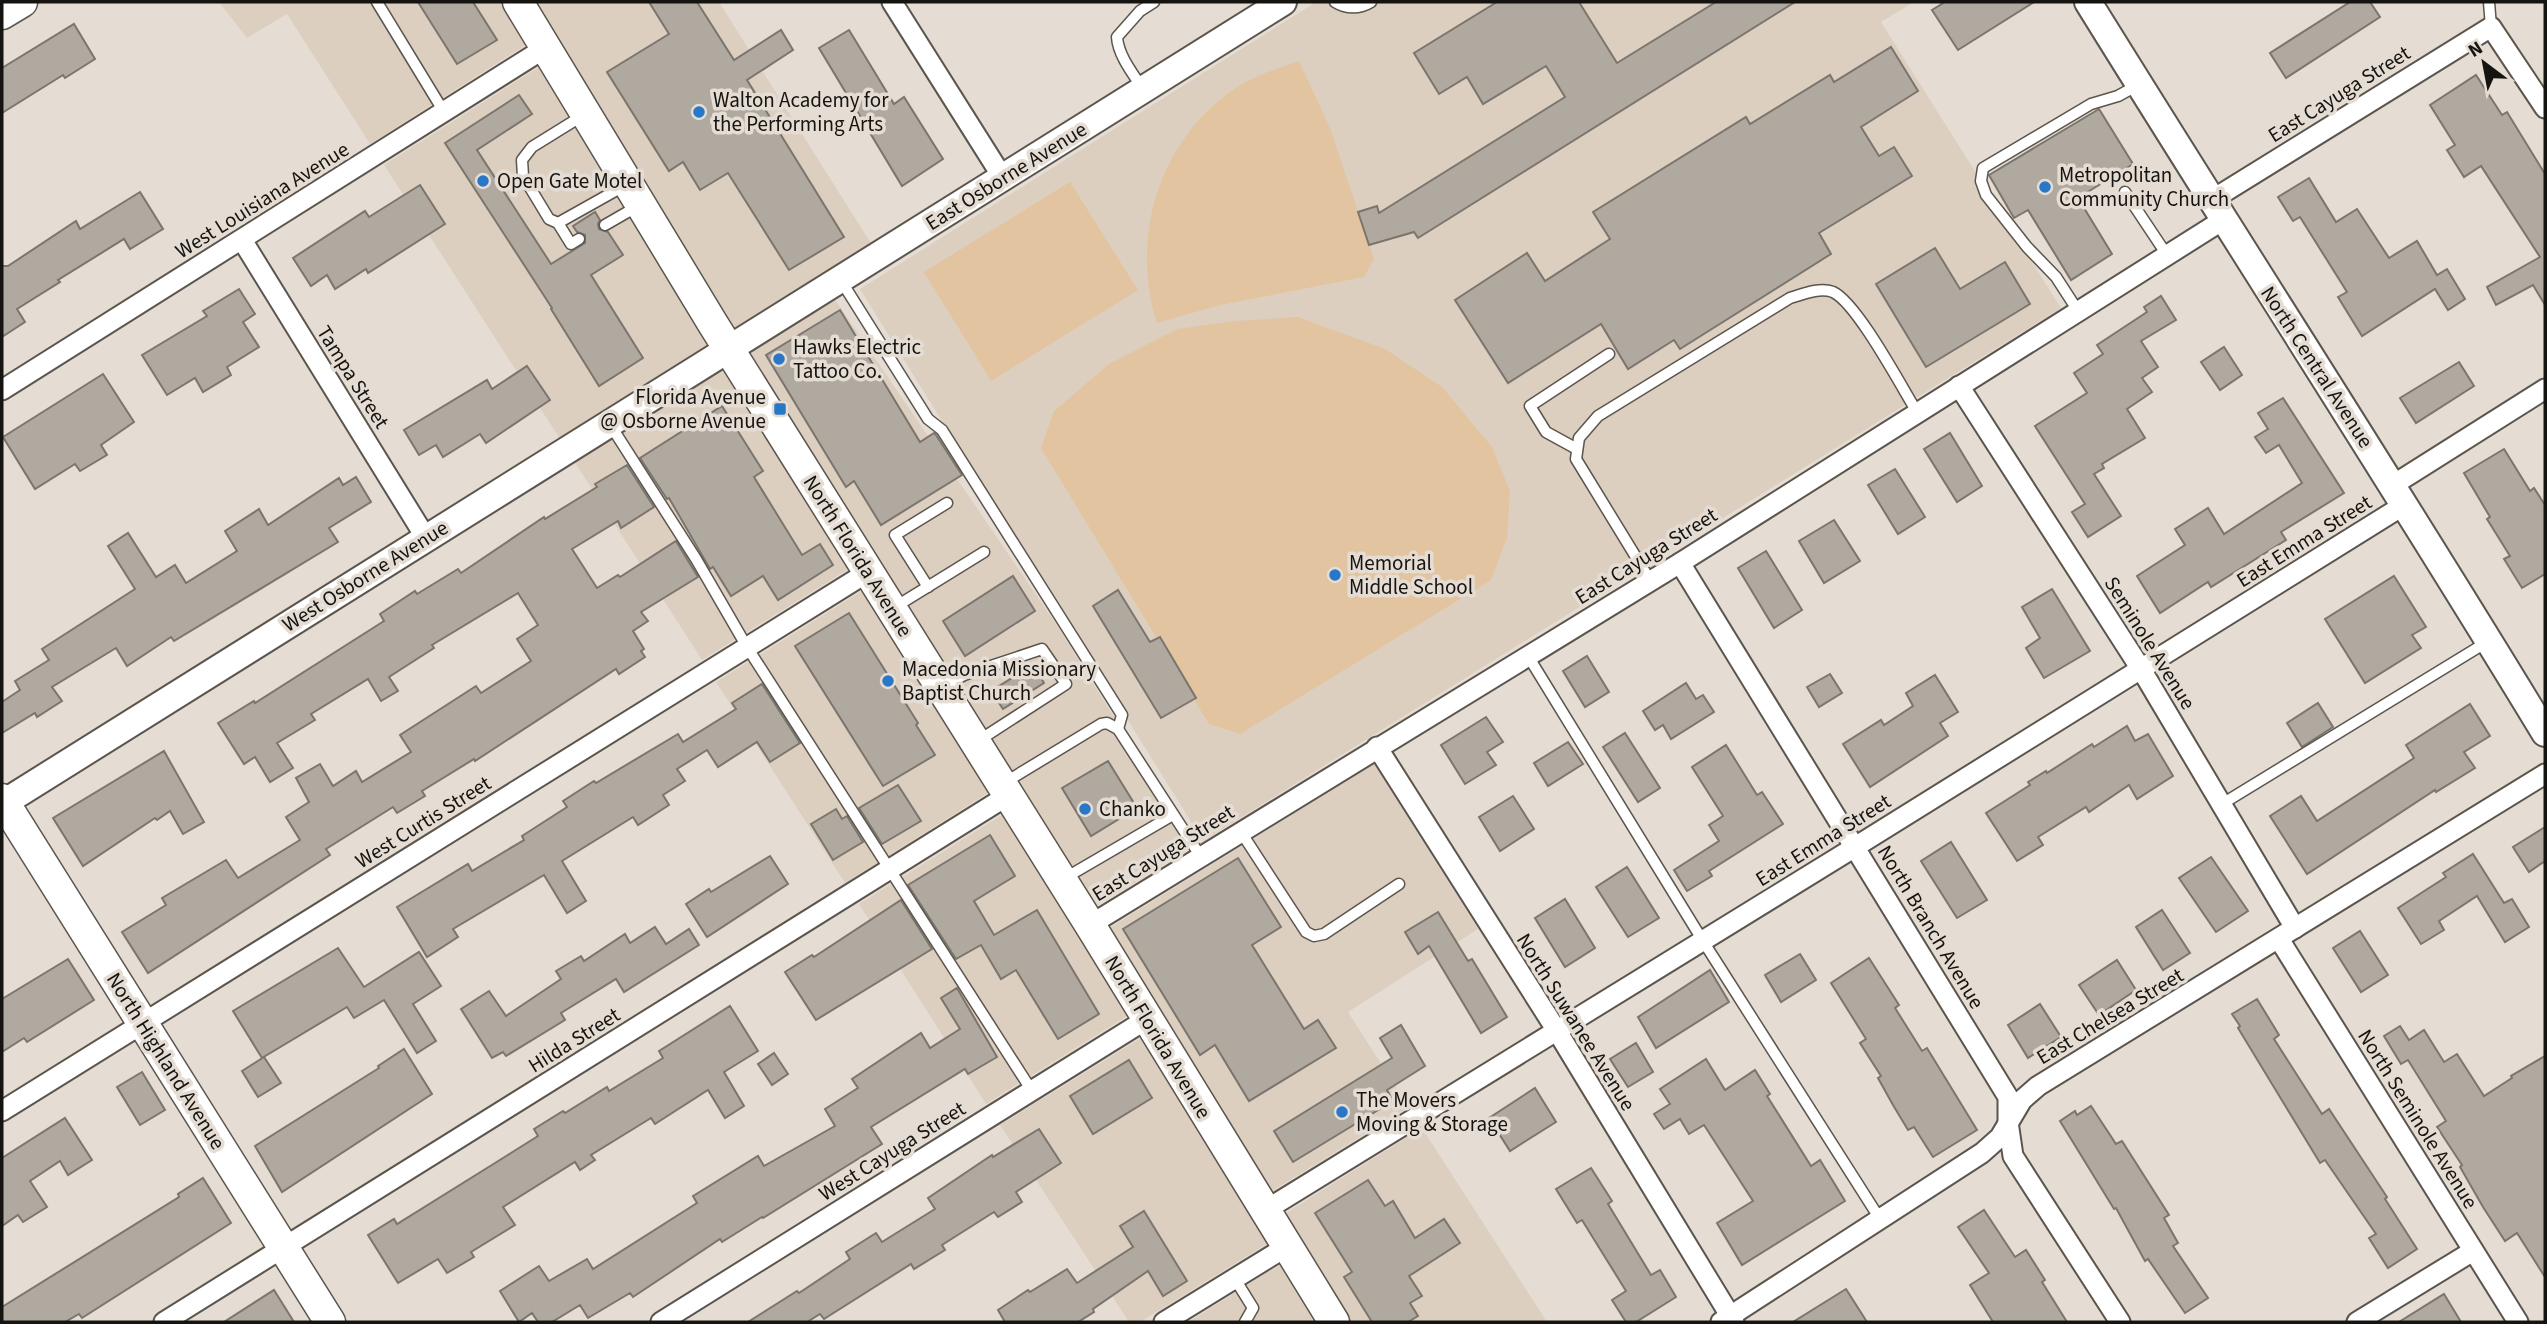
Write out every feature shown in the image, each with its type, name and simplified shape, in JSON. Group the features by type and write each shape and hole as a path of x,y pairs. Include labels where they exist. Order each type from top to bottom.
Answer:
{"main road":[{"path":"2,14 22,2"},
{"name":"North Florida Avenue","path":"518,2 729,349 1090,925 1334,1322"},
{"name":"North Highland Avenue","path":"3,802 330,1322"}],"street":[{"path":"892,2 1003,178"},
{"name":"East Osborne Avenue","path":"729,349 1282,2"},
{"name":"North Central Avenue","path":"2088,2 2545,733"},
{"path":"2491,27 2545,108"},
{"name":"East Cayuga Street","path":"1090,925 1680,563 2167,255 2217,210 2491,27"},
{"name":"West Louisiana Avenue","path":"2,390 545,48"},
{"name":"Tampa Street","path":"242,240 426,538"},
{"name":"West Osborne Avenue","path":"3,802 729,349"},
{"name":"Seminole Avenue","path":"1959,386 2141,669 2222,804 2287,934"},
{"name":"East Emma Street","path":"1264,1210 2141,669 2398,495 2545,389"},
{"name":"North Branch Avenue","path":"1680,563 2008,1097 2008,1122 2014,1156 2120,1322"},
{"name":"West Curtis Street","path":"2,1111 868,572"},
{"name":"North Suwanee Avenue","path":"1377,747 1557,1031 1728,1320"},
{"name":"East Chelsea Street","path":"1728,1320 1982,1153 2000,1137 2022,1100 2038,1086 2545,774"},
{"name":"Hilda Street","path":"164,1322 890,870 1004,791"},
{"name":"North Seminole Avenue","path":"2287,934 2473,1251 2518,1322"},
{"name":"West Cayuga Street","path":"661,1322 1147,1019"},
{"path":"1164,1322 1286,1247"},
{"path":"2357,1322 2473,1251"}],"lane":[{"path":"377,2 444,112"},
{"path":"1143,90 1125,60 1117,37 1140,11 1154,2"},
{"path":"1335,2 1343,7 1364,6 1371,2"},
{"path":"2490,2 2491,27"},
{"path":"2078,311 2056,278 2027,247 1986,195 1981,181 1983,168 2091,104 2118,96 2138,84"},
{"path":"579,239 570,244 558,223 549,219 523,176 522,160 532,147 585,114"},
{"path":"2125,192 2167,255"},
{"path":"558,223 634,194"},
{"path":"605,225 634,194"},
{"path":"840,279 928,419 942,430 1122,715 1118,729"},
{"path":"1650,580 1576,459 1579,438 1598,416 1609,409 1790,298 1814,290 1833,292 1853,310 1917,412"},
{"path":"1577,449 1546,432 1530,406 1609,354"},
{"path":"609,423 696,559 747,648 1031,1091"},
{"path":"928,586 895,535 947,503"},
{"path":"891,609 984,552"},
{"path":"2222,804 2489,641"},
{"path":"941,688 964,675 1042,649 1066,684 975,743"},
{"path":"1528,655 1703,941 1880,1219"},
{"path":"1004,791 1101,724 1107,723 1118,729 1201,857"},
{"path":"1061,881 1173,815"},
{"path":"1241,832 1306,932 1314,936 1324,934 1399,884"},
{"path":"1235,1279 1253,1308 1245,1322"}],"shaded area":[{"path":"219,2 504,2 529,43 370,144 287,14 247,38"},
{"path":"531,2 719,2 872,245 731,332"},
{"name":"Memorial Middle School","path":"1316,2 1914,2 1881,22 2061,308 1203,841 860,289"},
{"path":"1299,61 1330,128 1374,259 1364,277 1220,305 1157,323 1147,261 1149,229 1156,198 1167,169 1182,142 1202,117 1226,95 1252,79"},
{"path":"542,65 712,344 560,439 384,165"},
{"path":"1070,182 1138,290 991,381 924,272"},
{"path":"834,298 1060,630 1194,846 1092,909 745,353"},
{"path":"1298,317 1385,349 1442,387 1492,447 1510,491 1507,538 1491,580 1240,734 1209,724 1041,448 1054,411 1109,364 1177,329 1236,321"},
{"path":"726,365 852,567 702,660 574,461"},
{"path":"865,589 991,791 845,883 716,682"},
{"path":"1374,764 1478,929 1348,1012 1409,1107 1267,1194 1106,930"},
{"path":"1005,813 1130,1014 986,1104 859,904"},
{"path":"1144,1036 1270,1242 1140,1322 1129,1322 1000,1125"},
{"path":"1422,1128 1547,1322 1347,1322 1281,1216"},
{"path":"1283,1263 1320,1322 1188,1322"}],"building":[{"path":"418,2 473,2 497,40 457,64"},
{"path":"649,2 697,2 734,60 781,30 793,50 747,80 844,237 789,270 728,173 700,190 683,162 669,171 607,72 669,34"},
{"path":"1497,2 1579,2 1617,63 1716,2 1795,2 1418,238 1414,232 1369,245 1358,212 1377,206 1379,213 1565,97 1546,66 1483,104 1467,77 1439,94 1414,53"},
{"path":"1945,2 2034,2 1958,50 1932,10"},
{"path":"2350,2 2370,2 2380,17 2286,78 2270,53"},
{"path":"74,24 95,59 65,78 63,75 2,113 2,68"},
{"path":"849,30 894,104 904,97 943,159 902,186 819,48"},
{"path":"1891,47 1918,91 1861,127 1879,156 1894,147 1912,176 1819,233 1831,254 1680,349 1674,340 1628,369 1601,324 1508,383 1455,300 1527,253 1545,281 1610,239 1593,212 1746,117 1750,124 1830,75 1834,82"},
{"path":"2476,75 2502,115 2507,112 2545,174 2545,305 2533,285 2496,305 2487,287 2540,257 2481,166 2464,177 2447,150 2455,145 2430,105"},
{"name":"Open Gate Motel","path":"519,95 532,114 477,150 551,264 585,243 585,235 577,232 573,226 595,212 600,220 599,229 608,232 623,255 591,275 643,358 599,386 445,143"},
{"name":"Metropolitan Community Church","path":"2099,109 2133,164 2078,198 2112,254 2071,280 2028,210 2014,218 1989,175"},
{"path":"2309,178 2336,222 2357,209 2389,258 2417,241 2437,275 2447,269 2465,299 2448,310 2435,289 2362,336 2338,297 2347,292 2300,217 2293,221 2278,197"},
{"path":"420,185 445,224 368,273 366,269 335,289 327,275 311,286 293,258 365,211 369,217"},
{"path":"140,192 163,229 130,249 124,239 58,280 60,282 17,309 25,322 2,337 2,266 8,266 76,221 80,229"},
{"path":"1935,248 1960,289 2005,262 2030,304 1926,367 1876,284"},
{"path":"239,289 255,314 243,322 259,347 227,367 231,375 203,392 195,378 167,395 142,355 207,316 203,311"},
{"path":"2161,296 2176,320 2141,341 2158,367 2142,378 2152,392 2127,409 2145,438 2102,464 2104,468 2094,474 2121,516 2088,537 2072,512 2085,504 2035,426 2087,393 2074,373 2103,354 2097,345 2147,312 2144,307"},
{"path":"840,310 920,442 934,433 962,475 881,525 854,481 846,487 766,355"},
{"path":"2224,347 2242,375 2220,390 2201,362"},
{"path":"2459,362 2474,386 2416,423 2400,398"},
{"path":"527,366 550,400 486,443 480,434 443,457 436,445 419,455 404,430 487,380 492,389"},
{"path":"103,374 134,422 101,445 107,455 80,471 75,464 35,489 3,437"},
{"path":"2283,398 2344,493 2281,532 2286,540 2211,587 2208,582 2160,613 2137,576 2185,545 2175,529 2208,508 2224,534 2302,483 2279,445 2266,453 2255,437 2268,429 2258,413"},
{"path":"722,406 763,471 754,477 802,555 820,544 833,565 778,600 763,576 731,596 713,567 710,569 669,498 667,499 640,458"},
{"path":"1950,433 1982,486 1957,502 1924,449"},
{"path":"2504,449 2530,491 2534,488 2545,505 2545,574 2522,588 2504,559 2510,556 2487,519 2490,517 2464,473"},
{"path":"627,465 654,507 621,528 618,521 572,549 597,588 618,575 620,577 676,541 698,577 641,612 648,621 633,631 644,649 641,651 645,657 619,674 616,669 475,761 474,759 422,791 425,796 397,813 393,807 326,849 330,855 148,973 122,932 166,905 162,898 226,860 238,878 300,840 286,817 309,802 296,778 320,764 333,786 356,771 362,782 411,752 400,735 476,686 481,693 531,661 517,639 538,625 518,593 432,645 434,648 389,677 398,691 381,701 368,679 311,714 315,720 277,743 293,768 270,782 255,757 244,764 218,723 254,701 255,703 384,621 380,614 415,591 417,594 458,569 461,573"},
{"path":"1895,469 1925,517 1898,534 1868,485"},
{"path":"356,477 371,502 329,528 338,542 174,641 171,637 127,666 116,648 52,687 62,701 37,717 35,713 2,733 2,702 20,690 15,681 49,660 42,649 135,589 108,546 128,533 156,577 175,565 186,583 237,551 225,531 259,509 268,525 339,478 343,485"},
{"path":"1834,520 1860,561 1824,583 1799,541"},
{"path":"1766,551 1802,610 1774,628 1738,568"},
{"path":"1013,576 1035,611 965,656 943,621"},
{"path":"2394,576 2426,627 2412,635 2421,648 2365,683 2325,619"},
{"path":"2052,589 2090,651 2044,678 2026,648 2040,638 2022,607"},
{"path":"1118,590 1150,642 1160,637 1196,698 1161,718 1093,606"},
{"path":"849,613 935,755 883,786 795,646"},
{"path":"1587,656 1609,692 1585,707 1563,671"},
{"path":"1033,665 1044,683 1003,709 991,691"},
{"path":"1830,674 1842,693 1819,707 1807,687"},
{"path":"1935,675 1958,712 1940,723 1948,736 1870,787 1843,744 1881,720 1884,725 1913,706 1906,693"},
{"path":"1686,683 1696,699 1703,695 1714,712 1671,739 1663,725 1655,730 1643,711"},
{"path":"762,684 800,743 770,762 757,742 718,767 707,750 677,769 685,781 663,795 669,805 638,825 633,817 562,861 586,901 567,913 544,875 453,929 458,937 427,957 397,907 468,864 472,871 524,840 522,836 567,807 563,801 678,734 683,742 736,709 732,703"},
{"path":"2318,703 2333,727 2302,747 2287,723"},
{"path":"2470,704 2490,736 2464,752 2475,768 2436,792 2435,790 2307,874 2270,816 2301,796 2317,821 2414,758 2406,745"},
{"path":"1486,717 1503,742 1487,752 1496,765 1465,784 1441,745"},
{"path":"2127,726 2135,741 2148,734 2173,776 2137,799 2129,785 2089,812 2086,807 2038,837 2043,845 2017,861 1986,813 2030,785 2028,782"},
{"path":"1625,733 1660,788 1638,802 1603,747"},
{"path":"1568,742 1583,764 1548,786 1534,763"},
{"path":"1726,745 1757,795 1762,792 1783,824 1709,871 1712,876 1687,891 1674,870 1719,841 1709,825 1723,816 1692,767"},
{"path":"164,751 204,822 183,834 170,811 83,866 53,818"},
{"path":"1108,761 1137,808 1091,836 1062,788"},
{"path":"898,785 921,821 882,844 859,808"},
{"path":"1513,796 1534,829 1500,851 1479,817"},
{"path":"836,809 842,819 847,816 863,842 833,860 811,824"},
{"path":"2545,827 2545,861 2529,872 2513,847"},
{"path":"990,835 1015,876 974,901 994,935 1037,910 1099,1014 1058,1039 1016,970 1001,979 981,945 956,959 908,885"},
{"path":"1951,842 1987,900 1957,918 1921,861"},
{"path":"2473,854 2504,903 2512,899 2529,927 2505,942 2477,896 2439,921 2444,930 2421,944 2398,908 2446,877 2443,873"},
{"path":"770,856 788,884 707,937 686,904"},
{"path":"2211,857 2248,911 2216,932 2179,878"},
{"path":"1238,858 1281,927 1252,945 1304,1029 1318,1020 1336,1048 1249,1101 1215,1045 1200,1055 1123,929"},
{"path":"1627,867 1659,918 1628,937 1596,887"},
{"path":"1565,899 1595,948 1565,967 1535,918"},
{"path":"901,900 932,949 816,1020 785,972 812,955 814,957"},
{"path":"2162,910 2190,953 2163,970 2136,927"},
{"path":"1438,912 1468,961 1472,959 1507,1017 1481,1033 1429,946 1418,954 1405,932"},
{"path":"655,927 666,944 689,929 699,945 624,992 616,979 561,1013 565,1020 506,1056 503,1052 492,1058 461,1009 489,991 506,1016 561,979 556,971 581,956 584,961 625,934 630,943"},
{"path":"2360,931 2388,975 2361,992 2333,948"},
{"path":"338,948 364,987 419,952 441,986 413,1004 436,1041 417,1053 384,1000 354,1018 347,1007 262,1058 233,1011"},
{"path":"1800,954 1816,980 1781,1002 1765,975"},
{"path":"1869,958 1899,1005 1895,1008 1922,1051 1927,1048 1977,1130 1933,1157 1914,1127 1908,1130 1893,1105 1878,1078 1881,1076 1860,1043 1866,1039 1831,983"},
{"path":"68,959 94,1000 27,1042 24,1038 2,1052 2,999"},
{"path":"2117,960 2136,990 2099,1015 2079,985"},
{"path":"1710,970 1729,1002 1656,1048 1638,1017"},
{"path":"957,988 997,1057 968,1074 965,1069 871,1127 882,1144 763,1218 722,1242 720,1239 633,1297 630,1293 588,1318 580,1305 552,1322 538,1322 532,1313 519,1322 500,1291 539,1266 549,1281 587,1259 593,1269 697,1203 693,1196 758,1156 764,1166 835,1126 825,1109 858,1088 852,1079 921,1033 930,1048 960,1029 941,998"},
{"path":"2257,999 2279,1035 2274,1039 2322,1114 2329,1109 2387,1197 2385,1199 2417,1249 2388,1268 2369,1238 2376,1234 2325,1160 2320,1163 2238,1028 2240,1026 2232,1014"},
{"path":"2040,1004 2061,1037 2028,1058 2008,1025"},
{"path":"730,1006 758,1051 724,1072 744,1106 725,1118 708,1090 655,1124 651,1118 591,1155 595,1160 580,1170 575,1162 503,1207 515,1225 471,1252 474,1257 447,1273 438,1259 398,1283 368,1235 394,1219 397,1224 538,1136 534,1129 563,1111 565,1113 607,1087 609,1091 663,1058 659,1051"},
{"path":"1401,1025 1425,1066 1387,1090 1393,1101 1293,1162 1274,1131 1392,1058 1380,1038"},
{"path":"2400,1026 2409,1040 2424,1030 2444,1062 2457,1054 2484,1096 2545,1056 2545,1277 2517,1233 2505,1241 2437,1127 2446,1121 2408,1060 2401,1064 2384,1036"},
{"path":"1636,1043 1653,1072 1628,1087 1610,1059"},
{"path":"404,1049 432,1094 282,1192 255,1146 379,1068 378,1066"},
{"path":"774,1053 788,1074 772,1085 758,1064"},
{"path":"264,1057 281,1083 258,1097 242,1071"},
{"path":"1706,1059 1725,1090 1755,1070 1770,1094 1767,1096 1811,1166 1820,1160 1845,1201 1742,1265 1717,1223 1753,1201 1704,1125 1689,1134 1680,1119 1664,1129 1654,1114 1670,1104 1660,1089"},
{"path":"1129,1060 1152,1098 1093,1134 1070,1096"},
{"path":"142,1072 165,1110 140,1125 117,1087"},
{"path":"1535,1088 1556,1122 1510,1151 1489,1118"},
{"path":"2091,1106 2116,1144 2122,1141 2169,1215 2164,1218 2178,1243 2173,1246 2208,1298 2185,1313 2148,1259 2145,1261 2116,1208 2114,1209 2060,1121 2075,1111 2077,1115"},
{"path":"65,1118 92,1160 68,1175 60,1161 30,1181 47,1207 23,1222 18,1215 2,1226 2,1158"},
{"path":"1039,1129 1061,1163 1016,1192 1022,1202 998,1217 994,1212 942,1245 945,1250 914,1269 911,1264 824,1319 820,1314 807,1322 748,1322 797,1291 799,1293 850,1259 846,1252 876,1233 882,1242 935,1209 928,1198 992,1155 993,1157"},
{"path":"1591,1168 1612,1201 1608,1204 1651,1275 1660,1270 1676,1297 1636,1322 1626,1322 1612,1300 1626,1291 1582,1220 1577,1223 1556,1189"},
{"path":"203,1178 231,1223 82,1318 79,1314 65,1322 2,1322 2,1307 179,1197 178,1194"},
{"path":"1368,1180 1385,1206 1393,1201 1415,1238 1444,1219 1460,1243 1409,1276 1422,1296 1410,1303 1418,1316 1408,1322 1372,1322 1344,1277 1352,1272 1315,1213"},
{"path":"1984,1210 2015,1257 2026,1250 2067,1322 1993,1322 1970,1285 1989,1273 1958,1227"},
{"path":"1144,1211 1187,1281 1163,1296 1148,1271 1078,1322 1005,1322 998,1310 1028,1290 1030,1292 1067,1269 1077,1283 1133,1247 1120,1226"},
{"path":"1846,1289 1867,1322 1793,1322"},
{"path":"274,1290 294,1322 224,1322"},
{"path":"2444,1294 2461,1322 2399,1322"}],"place":[{"name":"Walton Academy for the Performing Arts","path":"699,112"},
{"name":"Open Gate Motel","path":"483,181"},
{"name":"Metropolitan Community Church","path":"2045,187"},
{"name":"Hawks Electric Tattoo Co.","path":"779,359"},
{"name":"Florida Avenue @ Osborne Avenue","path":"780,409"},
{"name":"Memorial Middle School","path":"1335,575"},
{"name":"Macedonia Missionary Baptist Church","path":"888,681"},
{"name":"Chanko","path":"1085,809"},
{"name":"The Movers Moving & Storage","path":"1342,1112"}]}
